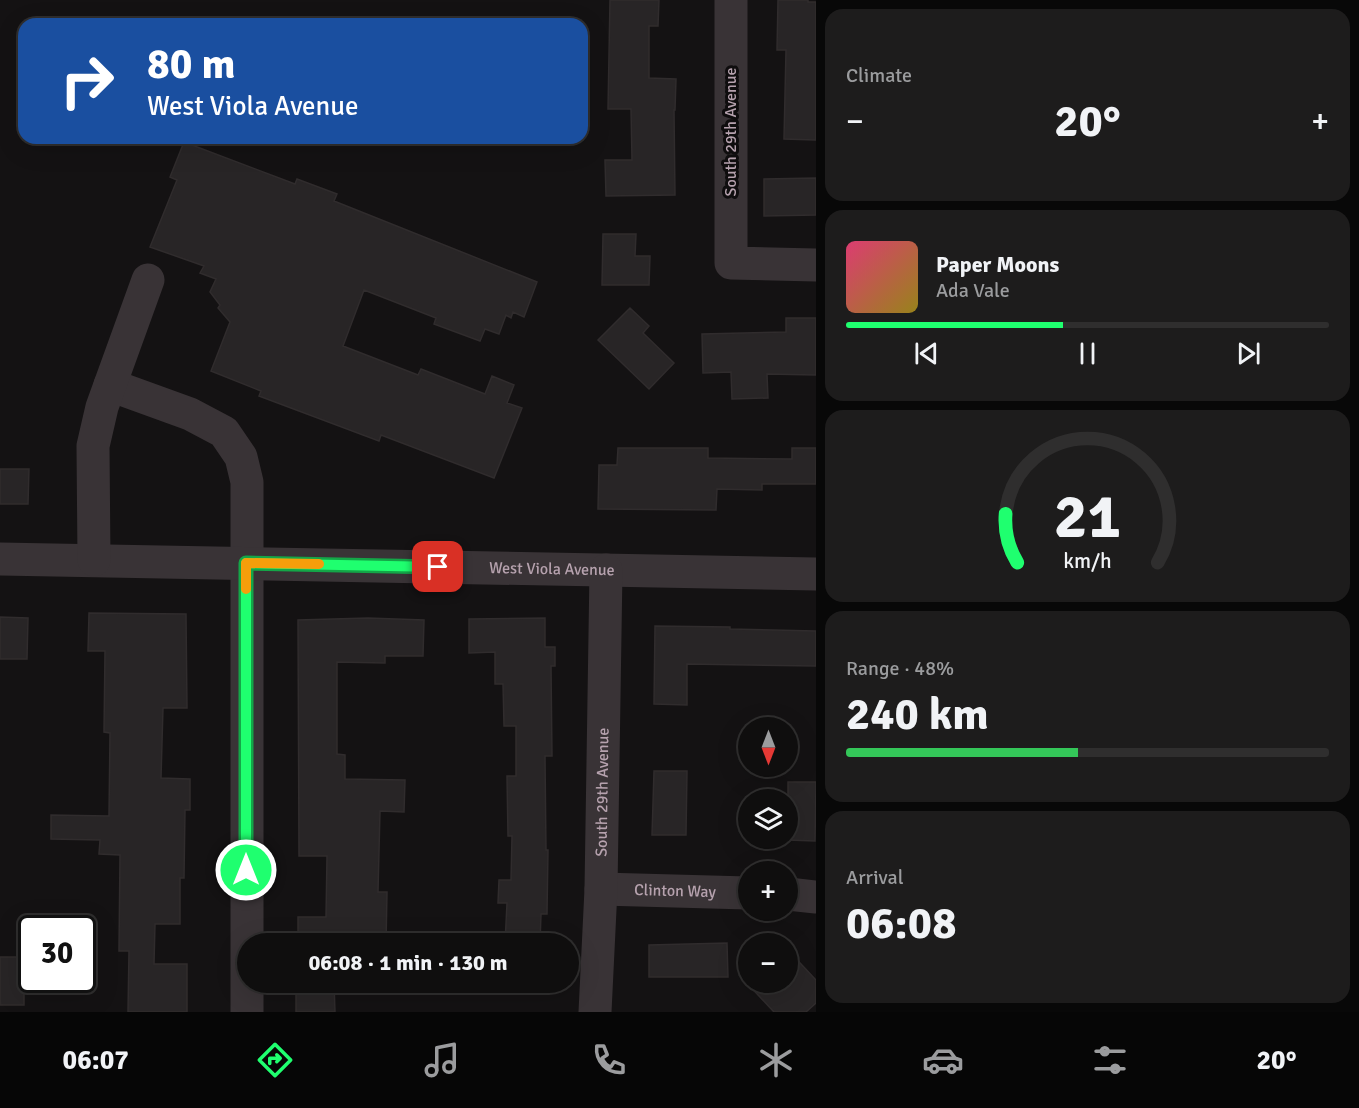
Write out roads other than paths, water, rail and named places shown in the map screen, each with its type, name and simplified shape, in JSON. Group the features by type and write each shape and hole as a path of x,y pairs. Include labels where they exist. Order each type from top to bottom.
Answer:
{"street":[{"name":"South 29th Avenue","path":"731,0 730,264 816,265"},
{"path":"94,560 93,446 102,406 148,280"},
{"path":"110,385 190,414 224,432 241,457 247,482 247,1012"},
{"name":"West Viola Avenue","path":"0,559 816,574"},
{"name":"South 29th Avenue","path":"596,1012 601,889 606,570"},
{"name":"Clinton Way","path":"601,889 738,893"},
{"path":"798,895 816,897"}]}
